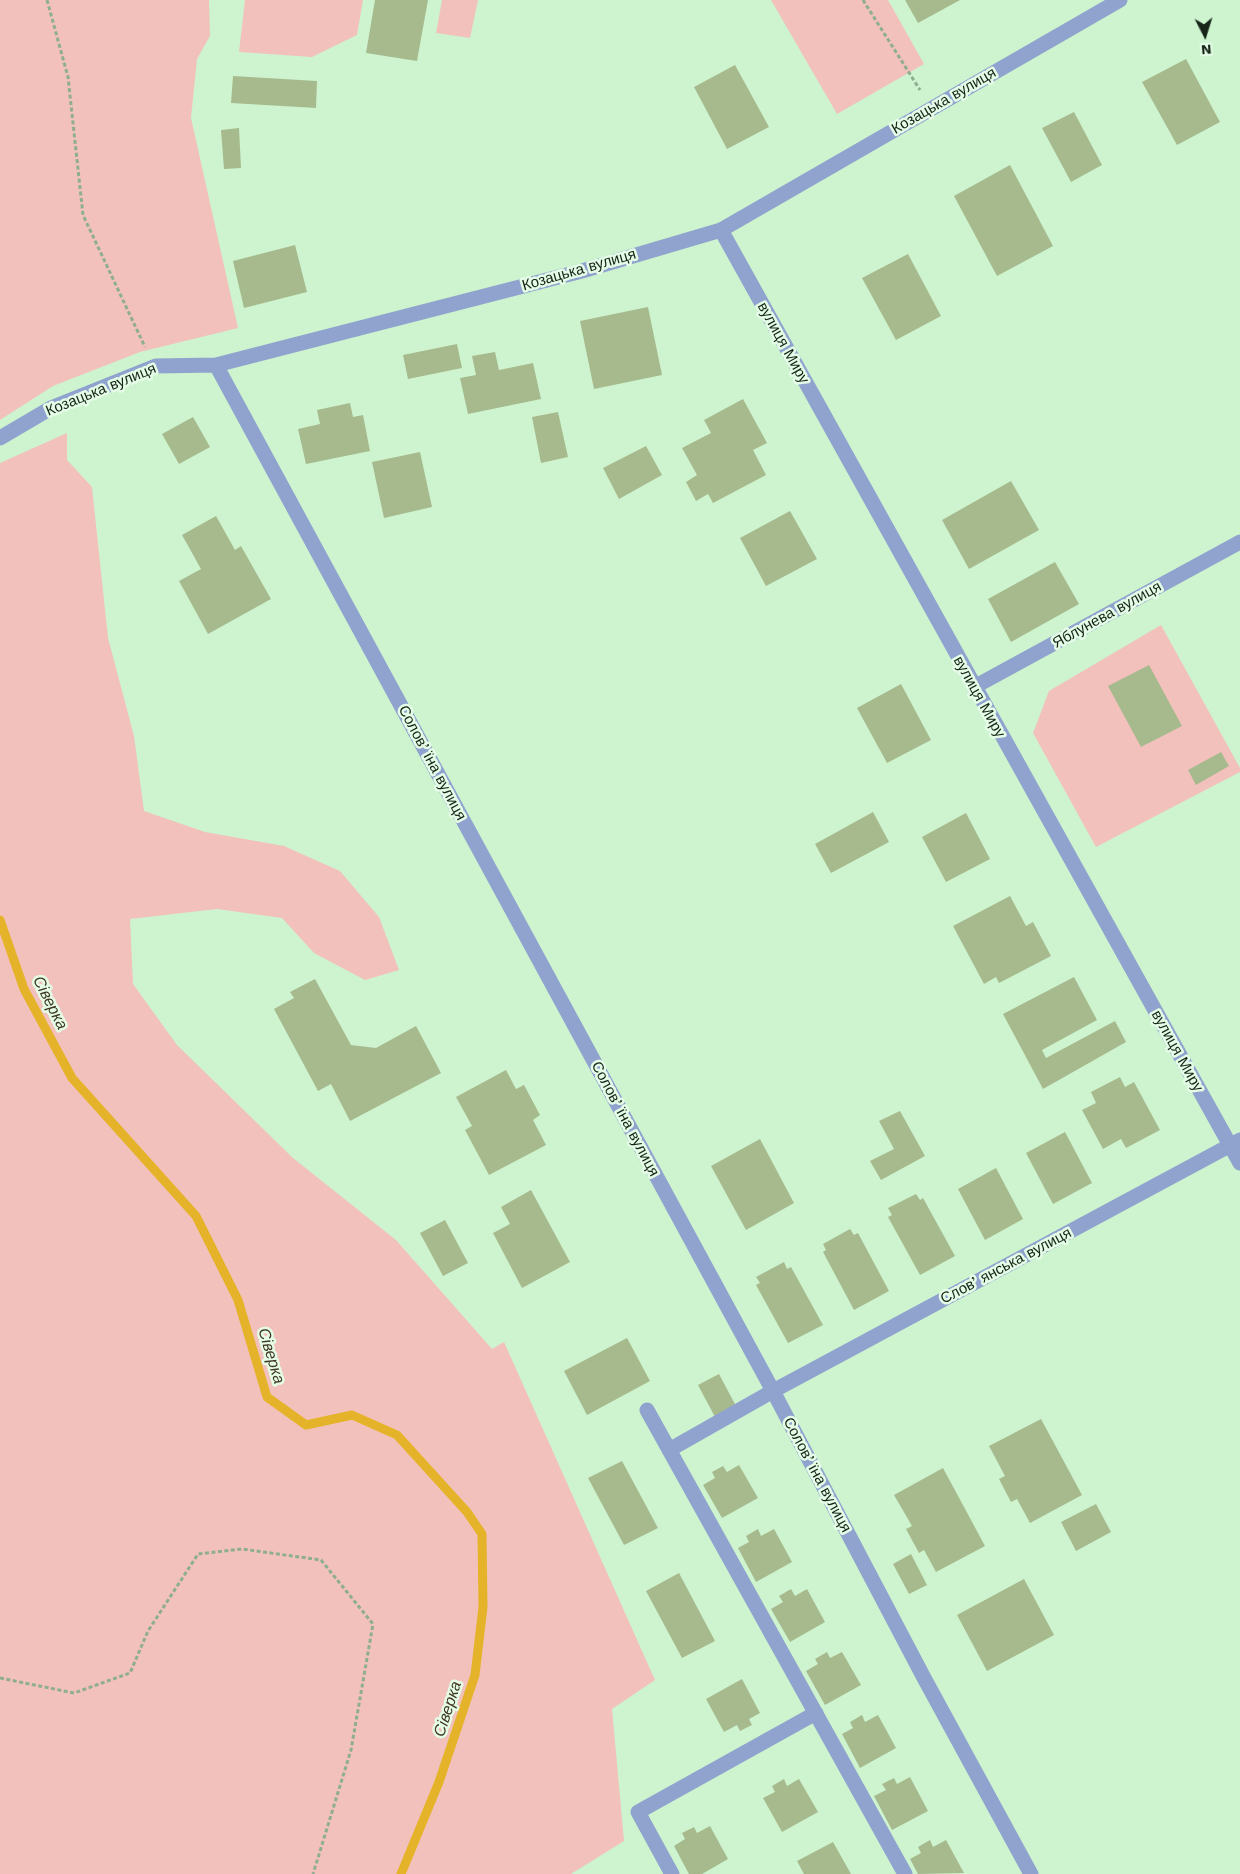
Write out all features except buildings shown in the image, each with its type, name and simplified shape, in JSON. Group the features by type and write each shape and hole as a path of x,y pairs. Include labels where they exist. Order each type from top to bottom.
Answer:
{"street":[{"name":"Козацька вулиця","path":"0,438 51,408 156,366 216,365 582,271 721,230 1120,0"},
{"name":"вулиця Миру","path":"721,230 974,687 1235,1143 1240,1163"},
{"name":"Соловʼїна вулиця","path":"216,365 772,1391 918,1667 1031,1874"},
{"name":"Яблунева вулиця","path":"974,687 1240,542"},
{"name":"Словʼянська вулиця","path":"669,1450 772,1391 1235,1143"},
{"path":"647,1410 905,1874"},
{"path":"672,1874 638,1812 816,1713"}],"path":[{"path":"47,0 68,76 83,215 134,328 156,366"},
{"path":"863,0 932,108"},
{"path":"0,1678 74,1693 130,1673 148,1631 198,1554 242,1549 321,1560 373,1624 351,1750 313,1874"}],"shaded area":[{"path":"0,0 209,0 210,36 197,59 191,118 238,328 140,352 53,386 0,420"},
{"path":"245,0 363,0 357,35 312,57 239,52"},
{"path":"442,0 478,0 470,38 436,33"},
{"path":"771,0 888,0 924,64 837,114"},
{"path":"67,433 67,460 92,487 108,638 134,736 144,811 205,832 284,846 340,871 379,917 399,970 365,980 314,953 282,918 217,909 130,919 133,984 177,1045 293,1158 396,1240 492,1349 504,1342 655,1680 612,1709 624,1841 571,1874 0,1874 0,463"},
{"path":"1161,625 1240,768 1240,772 1096,847 1033,733 1049,691"}],"waterway":[{"name":"Сіверка","path":"0,920 24,989 72,1078 196,1216 238,1300 267,1397 306,1425 352,1415 397,1435 467,1512 482,1534 483,1607 475,1675 439,1782 401,1874"}]}
